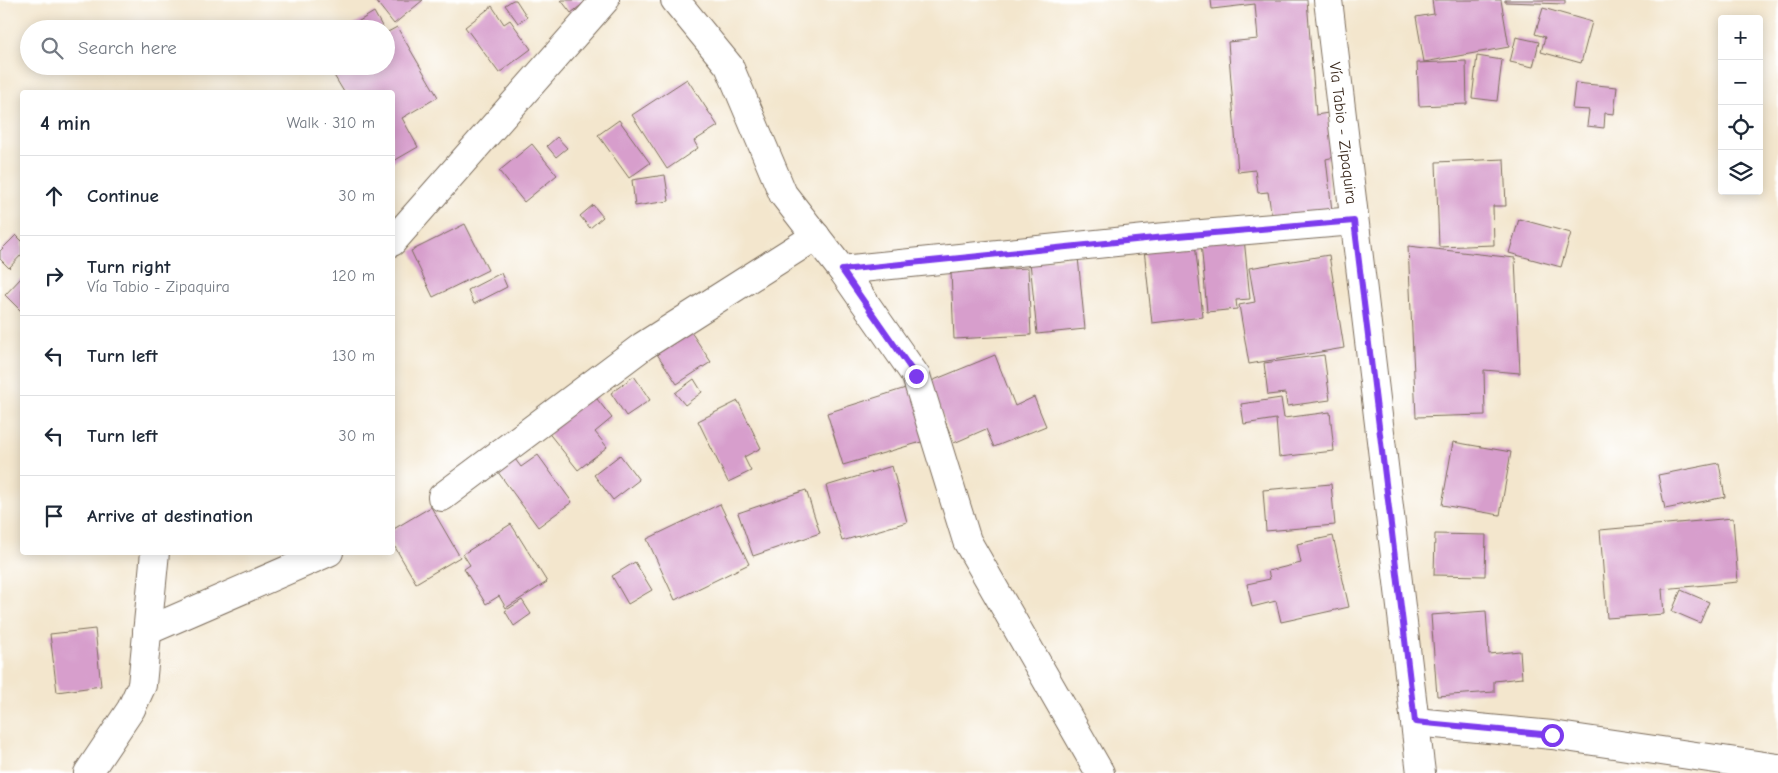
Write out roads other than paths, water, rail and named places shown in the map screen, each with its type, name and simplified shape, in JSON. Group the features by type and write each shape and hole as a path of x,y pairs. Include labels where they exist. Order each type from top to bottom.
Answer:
{"street":[{"path":"395,239 605,0"},
{"path":"675,0 729,66 783,194 842,270 916,376 967,541 1100,773"},
{"name":"Vía Tabio - Zipaquira","path":"1328,0 1421,773"},
{"path":"842,270 1155,238 1354,221"},
{"path":"442,497 643,346 816,236"},
{"path":"88,773 132,709 142,685 155,555"},
{"path":"147,631 322,555"},
{"path":"1415,722 1552,735 1778,768"}]}
